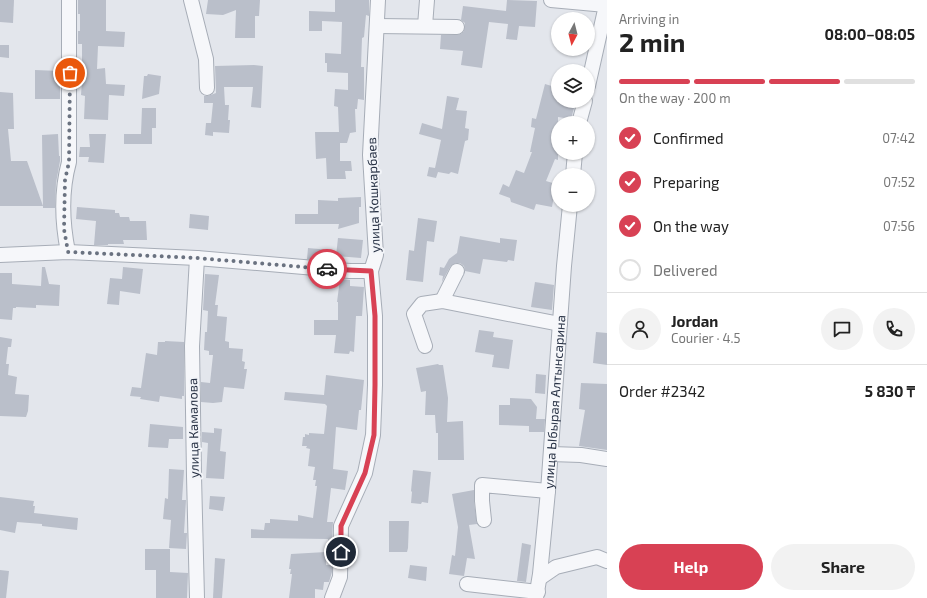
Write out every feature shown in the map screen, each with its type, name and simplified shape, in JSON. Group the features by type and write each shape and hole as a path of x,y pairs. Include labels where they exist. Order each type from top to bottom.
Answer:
{"street":[{"path":"68,252 64,229 65,180 69,162 69,0"},
{"path":"191,0 206,59 207,88"},
{"name":"улица Кошкарбаев","path":"332,598 340,577 341,526 365,473 374,435 375,316 371,271 376,255 370,155 378,0"},
{"path":"425,26 427,0"},
{"path":"551,0 606,3 593,64"},
{"path":"377,26 457,27"},
{"name":"улица Ыбырая Алтынсарина","path":"538,589 548,491 569,212"},
{"path":"0,255 68,252 197,258 350,271 371,271"},
{"name":"улица Камалова","path":"197,258 192,346 197,598"},
{"path":"442,301 457,271"},
{"path":"425,346 414,314 422,304 442,301 560,324"},
{"path":"551,454 581,455 607,459"},
{"path":"484,520 482,485 548,491"},
{"path":"467,584 538,589 556,567 597,557 607,561"}],"building":[{"path":"0,0 14,0 13,23 0,22"},
{"path":"78,0 106,0 106,31 125,32 124,47 98,46 97,69 105,68 106,84 125,85 124,96 109,95 108,120 84,119 85,96 81,95 82,82 80,70 82,70 82,44 78,44 80,14 78,14"},
{"path":"208,0 260,0 259,16 255,16 255,38 235,38 236,10 223,15 206,14"},
{"path":"335,0 369,0 369,16 366,15 364,37 362,38 361,67 364,67 364,100 358,99 357,109 355,109 356,132 350,133 347,143 340,143 340,161 351,161 352,171 345,171 346,179 327,179 326,158 316,159 315,132 339,132 338,107 334,106 335,89 348,90 348,73 327,72 327,63 325,63 325,53 341,54 342,22 322,21 322,31 309,31 309,11 335,12"},
{"path":"507,0 537,1 535,27 519,26 517,40 506,39 508,24 489,22 482,68 461,65 463,51 440,49 441,35 457,35 464,31 465,23 461,20 463,6 506,11"},
{"path":"0,45 9,45 9,58 0,57"},
{"path":"215,66 263,66 261,108 251,107 253,87 224,87 225,105 229,105 229,133 213,132 213,136 205,135 206,123 211,123 213,103 204,103 204,96 216,93"},
{"path":"35,70 60,71 60,99 35,99"},
{"path":"148,74 161,76 159,94 142,99 144,76 147,76"},
{"path":"545,84 551,86 551,108 574,108 572,116 551,116 551,160 555,160 546,181 551,182 551,207 536,204 534,210 511,202 510,198 499,194 503,184 509,187 516,170 524,173 532,152 530,152 535,128 531,127 532,118 536,119"},
{"path":"0,92 13,93 14,129 8,129 11,161 27,161 43,206 0,206"},
{"path":"447,96 459,98 456,110 467,111 465,128 469,129 468,140 465,141 458,174 451,172 449,174 438,172 436,178 427,176 429,167 435,168 441,140 419,134 422,123 442,129"},
{"path":"142,108 156,108 156,128 152,128 152,144 124,144 124,134 141,134"},
{"path":"58,134 60,161 56,183 55,208 43,208 42,135"},
{"path":"89,134 106,134 104,163 88,162 89,157 79,157 80,147 90,147"},
{"path":"361,197 361,207 359,207 359,223 338,229 339,224 295,224 295,214 318,214 318,200 338,201 338,198"},
{"path":"77,207 115,210 115,213 119,213 120,217 129,217 130,221 146,221 147,240 123,240 124,244 94,245 96,221 76,219"},
{"path":"190,214 209,216 208,230 189,228"},
{"path":"418,218 437,221 434,242 427,241 423,282 406,280 409,250 414,251"},
{"path":"460,236 500,243 500,238 517,240 514,261 508,260 507,262 483,259 480,274 465,271 464,266 460,263 456,263 450,267 442,282 443,276 439,275 440,267 444,268 449,259 457,253"},
{"path":"338,238 363,240 361,258 336,256"},
{"path":"308,248 330,250 329,261 307,259"},
{"path":"42,267 45,267 49,284 60,285 59,306 36,305 36,308 16,307 13,308 12,320 0,319 0,273 12,273 12,284 41,286"},
{"path":"123,267 143,269 140,294 120,291 119,305 107,304 110,278 122,279"},
{"path":"205,274 219,275 215,305 218,305 217,316 227,317 225,341 229,342 229,348 243,349 242,361 245,362 244,369 247,369 244,389 224,387 222,402 213,403 201,402 201,382 210,383 213,355 209,355 209,351 204,350 208,311 203,310"},
{"path":"340,279 350,280 350,286 364,287 362,316 356,316 354,352 350,351 349,354 334,353 336,335 314,335 314,320 338,320 337,302"},
{"path":"535,282 554,285 552,310 531,307"},
{"path":"479,330 494,332 493,337 513,340 509,369 492,367 494,355 475,352"},
{"path":"596,332 607,333 607,365 593,363"},
{"path":"0,337 12,339 11,347 8,347 6,364 9,364 8,375 17,377 15,394 29,395 26,417 0,416"},
{"path":"158,342 184,342 184,396 182,396 182,399 160,396 159,402 140,399 141,397 130,396 132,387 141,388 146,353 157,355"},
{"path":"438,364 443,365 448,398 447,422 463,421 464,460 438,460 438,433 436,433 435,415 425,415 426,391 421,392 416,368"},
{"path":"536,374 546,375 545,394 535,393"},
{"path":"326,375 364,380 357,430 336,427 333,469 348,471 345,490 331,488 327,522 333,522 332,541 328,541 328,539 251,538 251,529 264,530 265,523 270,523 270,519 298,521 298,515 313,518 317,486 315,486 316,480 313,480 315,467 308,466 310,449 306,448 307,446 302,446 303,437 305,437 305,434 309,435 309,433 324,434 327,406 325,404 284,400 285,392 324,395"},
{"path":"581,383 607,384 607,450 579,446 585,410 579,409"},
{"path":"510,398 531,399 537,407 536,419 545,419 544,432 529,432 529,426 499,425 499,405 510,405"},
{"path":"150,424 183,427 183,439 169,439 168,448 148,447"},
{"path":"214,428 222,429 220,451 226,452 224,479 206,478 208,443 202,442 202,432 214,433"},
{"path":"169,469 184,470 182,500 186,500 184,533 187,533 186,549 169,548 171,520 163,519 165,498 168,499"},
{"path":"413,470 431,472 428,503 411,503"},
{"path":"474,490 477,524 469,525 475,559 467,558 464,576 449,574 452,555 455,556 458,527 452,494"},
{"path":"210,496 225,497 223,511 209,509"},
{"path":"0,497 34,501 34,513 78,518 77,530 42,526 42,524 17,522 15,533 0,530"},
{"path":"389,521 409,521 407,552 389,552"},
{"path":"522,543 531,545 526,582 517,581"},
{"path":"145,549 170,549 170,572 188,573 187,598 156,598 156,570 145,570"},
{"path":"326,552 326,565 332,565 332,572 329,582 324,582 323,590 315,589 315,598 289,598 292,574 290,574 291,569 289,569 291,554"},
{"path":"215,558 225,559 222,598 213,598"},
{"path":"410,565 427,567 426,581 408,578"},
{"path":"0,570 9,571 6,598 0,598"}],"way so far":[{"path":"70,73 69,162 65,180 64,229 68,252 197,258 327,269"}],"route":[{"path":"327,269 371,271 375,316 374,435 365,473 341,526 341,552"}]}
